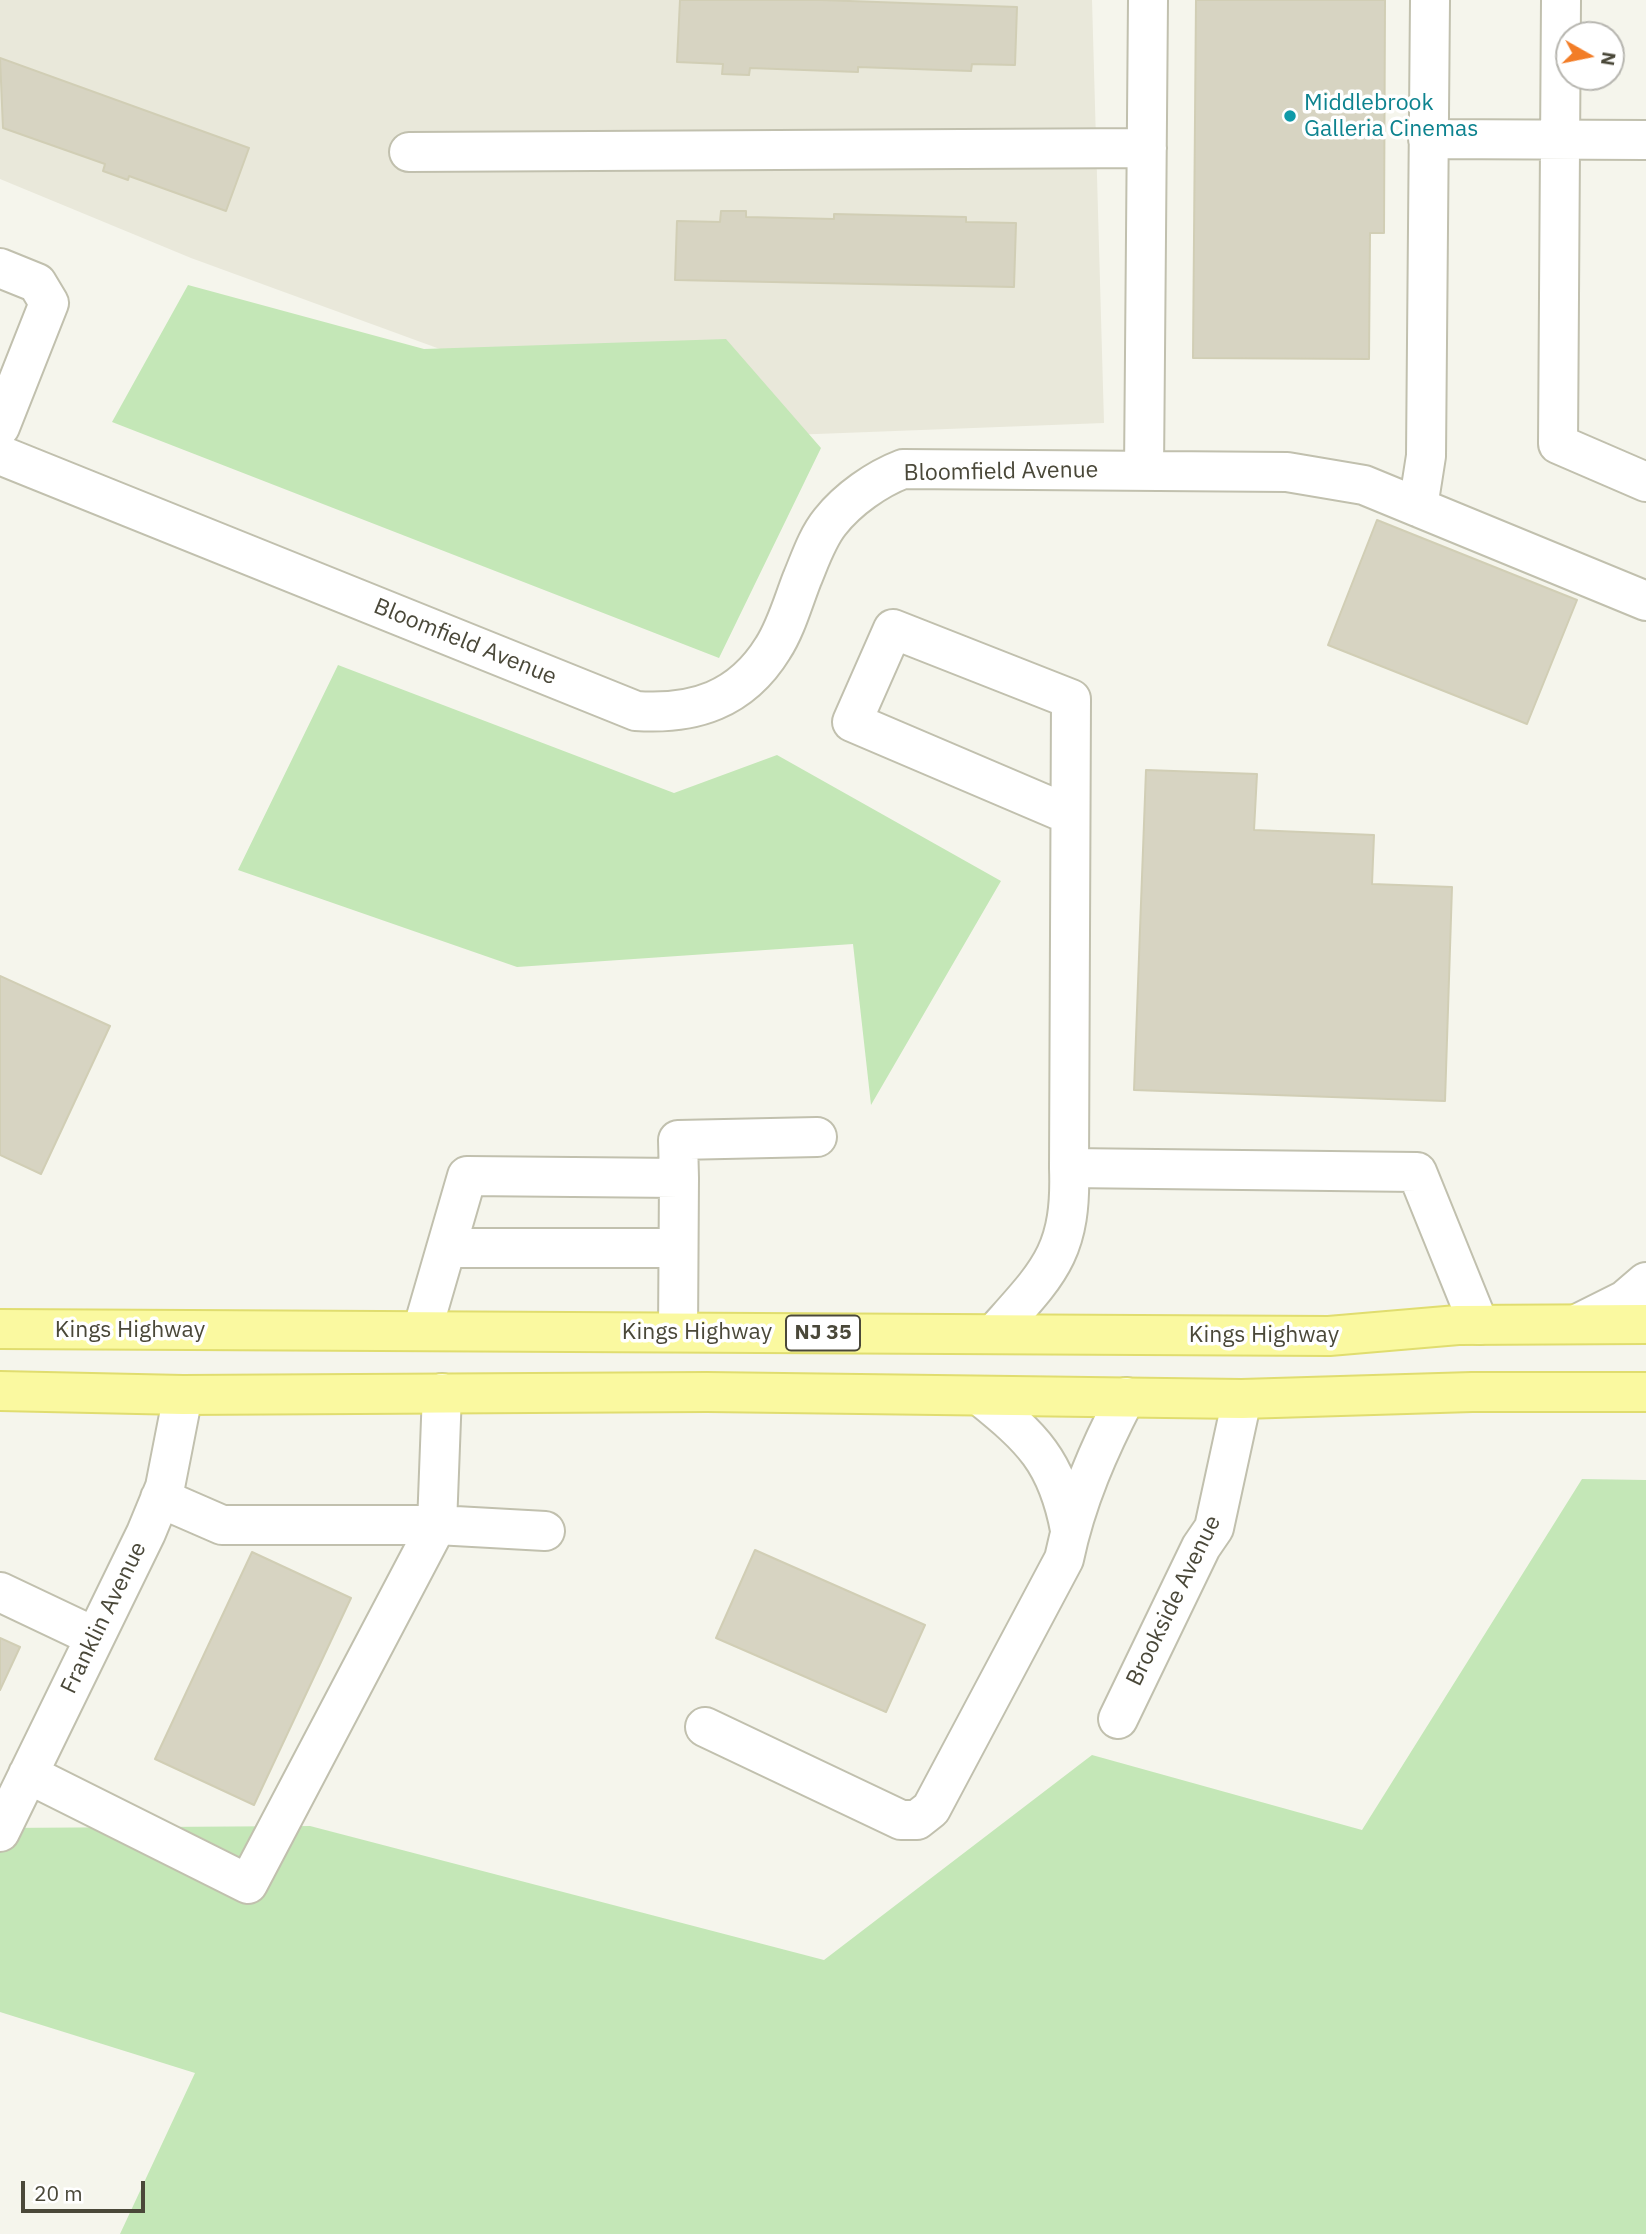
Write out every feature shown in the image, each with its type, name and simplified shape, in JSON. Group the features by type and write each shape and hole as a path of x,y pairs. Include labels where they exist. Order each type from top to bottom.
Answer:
{"main road":[{"name":"Kings Highway","path":"0,1329 1329,1336 1479,1325 1646,1324"},
{"path":"0,1391 183,1395 706,1392 1242,1399 1472,1392 1646,1392"}],"street":[{"path":"1144,471 1148,0"},
{"path":"1418,507 1426,456 1430,0"},
{"path":"1561,0 1558,444 1646,482"},
{"path":"1428,139 1646,140"},
{"path":"409,152 1147,148"},
{"path":"0,268 37,283 49,303 0,427"},
{"name":"Bloomfield Avenue","path":"0,455 636,711 671,714 705,706 730,693 752,675 774,648 830,521 882,477 903,469 1287,471 1322,475 1364,485 1646,601"},
{"path":"994,1334 1041,1281 1062,1244 1070,1208 1069,1168 1070,815 1070,699 893,629 852,722 1070,815"},
{"path":"678,1332 678,1140 817,1137"},
{"path":"1069,1168 1417,1172 1479,1325"},
{"path":"422,1331 467,1175 679,1178"},
{"path":"446,1248 678,1248"},
{"path":"1579,1323 1625,1300 1646,1282"},
{"path":"28,1774 248,1884 437,1525 442,1393"},
{"name":"Franklin Avenue","path":"2,1824 95,1637 160,1498 183,1395"},
{"path":"980,1396 1027,1434 1049,1467 1065,1503 1070,1530"},
{"path":"705,1727 901,1820 917,1819 931,1809 1064,1559 1070,1530 1094,1458 1126,1397"},
{"name":"Brookside Avenue","path":"1118,1719 1201,1547 1214,1528 1242,1399"},
{"path":"160,1498 222,1525 437,1525 545,1531"},
{"path":"0,1592 95,1637"}],"shaded area":[{"path":"0,0 1092,0 1104,423 686,439 191,258 0,179"}],"green space":[{"path":"188,285 424,349 726,339 821,448 719,658 112,422"},
{"path":"338,665 674,793 777,755 1001,881 871,1105 853,944 517,967 238,870"},
{"path":"1582,1479 1646,1480 1646,2234 120,2234 195,2073 0,2012 0,1828 310,1826 824,1960 1092,1755 1362,1830"}],"building":[{"path":"680,0 821,0 1017,7 1015,65 972,64 971,71 858,67 858,72 750,68 749,75 722,74 723,64 677,62"},
{"name":"Middlebrook Galleria Cinemas","path":"1196,0 1385,0 1384,233 1370,233 1369,359 1193,358"},
{"path":"0,58 249,148 226,211 129,176 128,180 103,171 105,164 3,128"},
{"path":"721,211 746,211 746,217 834,219 834,214 966,217 966,222 1016,223 1014,287 675,280 677,221 720,222"},
{"path":"1377,520 1577,600 1527,724 1328,645"},
{"path":"1146,770 1257,774 1254,830 1374,835 1372,884 1452,887 1445,1101 1134,1090"},
{"path":"0,976 110,1026 41,1174 0,1155"},
{"path":"755,1550 925,1625 886,1712 716,1638"},
{"path":"252,1552 351,1598 254,1805 155,1759"},
{"path":"0,1638 20,1647 0,1690"}],"place":[{"name":"Middlebrook Galleria Cinemas","path":"1290,116"}]}
